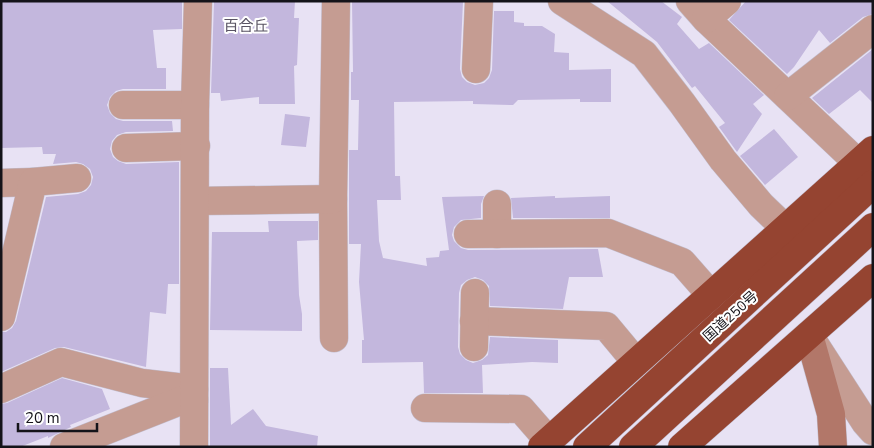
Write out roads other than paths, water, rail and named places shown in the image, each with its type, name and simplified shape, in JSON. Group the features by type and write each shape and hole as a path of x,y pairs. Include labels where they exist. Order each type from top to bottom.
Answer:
{"highway":[{"path":"545,444 785,228 868,166"},
{"name":"国道250号","path":"595,439 868,166"},
{"path":"633,447 873,227"},
{"path":"682,447 873,278"}],"street":[{"path":"194,447 195,105 198,1"},
{"path":"334,338 333,199 336,1"},
{"path":"476,70 479,1"},
{"path":"562,1 644,54 723,160 761,205 785,228"},
{"path":"727,1 698,10 788,96 868,166"},
{"path":"788,96 873,28"},
{"path":"123,105 195,105"},
{"path":"126,148 196,146"},
{"path":"1,183 77,178"},
{"path":"1,317 33,182"},
{"path":"196,201 333,199"},
{"path":"497,204 498,234"},
{"path":"468,234 608,233 682,262 711,295"},
{"path":"474,348 475,292"},
{"path":"474,321 606,326 636,362"},
{"path":"809,335 865,422 873,431"},
{"path":"809,335 831,414 833,447"},
{"path":"1,389 61,362 194,394"},
{"path":"64,447 194,394"},
{"path":"425,408 522,409 545,444"}],"district":[{"name":"百合丘","path":"246,26"}]}
